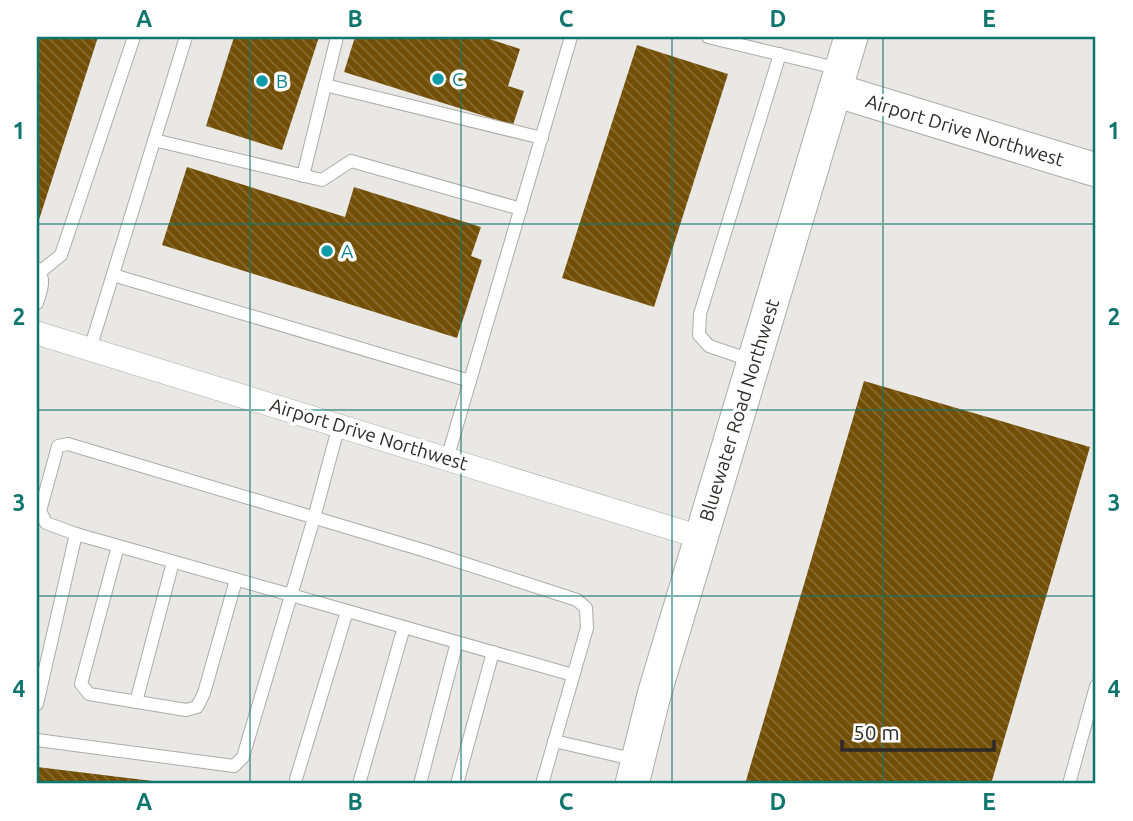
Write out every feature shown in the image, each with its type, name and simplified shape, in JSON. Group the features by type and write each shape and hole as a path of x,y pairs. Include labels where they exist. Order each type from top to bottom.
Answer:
{"street":[{"name":"Bluewater Road Northwest","path":"635,772 654,695 700,537 851,37"},
{"name":"Airport Drive Northwest","path":"838,80 1096,170"},
{"name":"Airport Drive Northwest","path":"37,332 700,537"}],"lane":[{"path":"37,303 43,285 39,270 61,255 134,37"},
{"path":"90,349 186,37"},
{"path":"303,176 337,37"},
{"path":"447,458 572,37"},
{"path":"708,37 780,54 838,80"},
{"path":"753,361 709,346 699,335 700,314 780,54"},
{"path":"325,85 542,138"},
{"path":"154,140 322,180 351,161 521,209"},
{"path":"113,275 470,381"},
{"path":"37,740 234,766 243,757 339,425"},
{"path":"542,784 587,628 586,608 577,600 426,551 68,444 58,446 40,511 46,523 173,562 573,675"},
{"path":"37,704 76,534"},
{"path":"118,546 81,684 89,694 186,710 197,707 204,693 236,580"},
{"path":"136,702 173,562"},
{"path":"296,779 347,611"},
{"path":"359,784 404,627"},
{"path":"420,784 457,642"},
{"path":"457,784 493,652"},
{"path":"1069,784 1096,686"},
{"path":"554,741 635,772"}],"building":[{"path":"37,37 98,37 37,226"},
{"name":"B","path":"234,37 319,37 282,150 206,126"},
{"name":"C","path":"355,37 483,37 520,49 508,86 524,91 513,125 344,72"},
{"path":"637,45 728,74 654,307 562,278"},
{"name":"A","path":"187,167 345,217 354,187 481,227 471,256 482,260 457,338 162,245"},
{"path":"864,381 1090,447 991,784 745,784"},
{"path":"37,767 169,783 169,784 37,784"}],"place":[{"name":"C","path":"438,79"},
{"name":"B","path":"262,81"},
{"name":"A","path":"327,251"}]}
